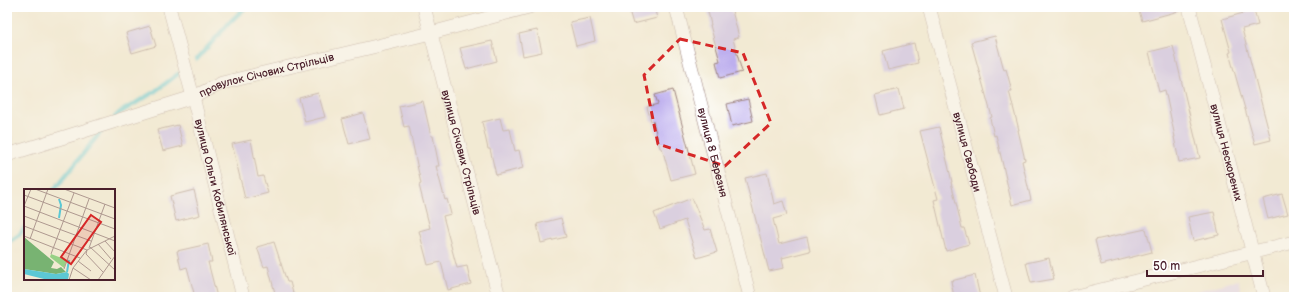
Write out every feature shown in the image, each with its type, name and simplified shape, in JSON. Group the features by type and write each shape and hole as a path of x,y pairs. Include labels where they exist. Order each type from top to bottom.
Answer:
{"street":[{"name":"вулиця Ольги Кобилянської","path":"169,7 243,297"},
{"name":"вулиця Січових Стрільців","path":"424,7 499,297"},
{"name":"провулок Січових Стрільців","path":"7,155 193,97 222,83 431,33 529,7"},
{"name":"вулиця 8 Березня","path":"676,7 750,297"},
{"name":"вулиця Свободи","path":"930,7 1006,297"},
{"name":"вулиця Нескорених","path":"1189,7 1264,297"},
{"path":"1072,297 1294,242"}],"highlighted area":[{"path":"680,39 743,53 771,123 725,166 658,144 644,75"}],"shaded area":[{"path":"1238,280 1243,297 1174,297"}],"green space":[{"path":"7,123 14,149 7,151"}],"building":[{"path":"628,7 654,7 657,18 633,24"},
{"path":"707,7 731,7 739,37 733,39 742,72 720,78 716,62 720,61 710,25"},
{"path":"1138,7 1179,7 1179,11 1142,21"},
{"path":"1254,10 1258,25 1242,29 1271,140 1255,144 1229,53 1231,52 1222,19"},
{"path":"590,18 595,41 576,46 570,22"},
{"path":"150,26 156,46 132,53 126,33"},
{"path":"537,30 542,52 523,56 519,34"},
{"path":"995,36 1004,70 1006,69 1012,91 1009,91 1019,130 1025,160 1022,161 1031,200 1012,205 996,135 994,136 990,118 992,117 971,42"},
{"path":"492,41 497,61 466,69 460,48"},
{"path":"914,43 918,63 888,70 883,51"},
{"path":"1173,46 1200,158 1179,162 1165,90 1159,92 1149,52"},
{"path":"899,89 904,109 880,115 875,95"},
{"path":"673,90 695,174 671,180 662,148 660,148 653,121 651,121 647,107 658,104 655,95"},
{"path":"318,93 325,117 305,122 299,98"},
{"path":"748,99 753,121 732,126 727,104"},
{"path":"423,101 431,136 433,136 439,166 436,166 445,200 447,199 451,214 443,216 457,268 467,266 471,284 448,290 441,262 428,265 419,231 430,228 419,185 421,184 409,126 404,127 399,106"},
{"path":"363,113 370,139 349,144 342,119"},
{"path":"500,118 503,130 510,129 515,151 519,150 523,168 496,175 482,122"},
{"path":"178,125 183,146 163,151 157,130"},
{"path":"939,127 962,228 964,228 969,244 946,251 934,200 938,199 920,131"},
{"path":"251,140 258,177 263,176 268,193 245,199 232,144"},
{"path":"767,173 774,204 783,201 787,215 773,219 779,244 807,237 810,251 782,258 784,268 769,271 745,178"},
{"path":"194,190 200,215 176,221 170,196"},
{"path":"1282,194 1288,214 1268,219 1263,199"},
{"path":"692,198 705,230 710,229 717,252 697,258 685,220 660,229 654,213"},
{"path":"1214,212 1219,235 1193,241 1188,217"},
{"path":"561,218 566,237 541,243 537,224"},
{"path":"1146,229 1152,252 1101,265 1095,240"},
{"path":"274,242 287,282 290,282 294,297 276,297 268,266 264,267 257,247"},
{"path":"208,244 212,262 208,262 217,297 195,297 187,267 181,269 177,251"},
{"path":"1049,258 1054,279 1031,283 1026,263"},
{"path":"975,275 980,297 954,297 951,281"}],"waterway":[{"path":"197,59 231,21 246,7"},
{"path":"115,117 119,113 154,92 178,74"},
{"path":"55,189 103,129"},
{"path":"7,243 19,235 24,228"}]}
